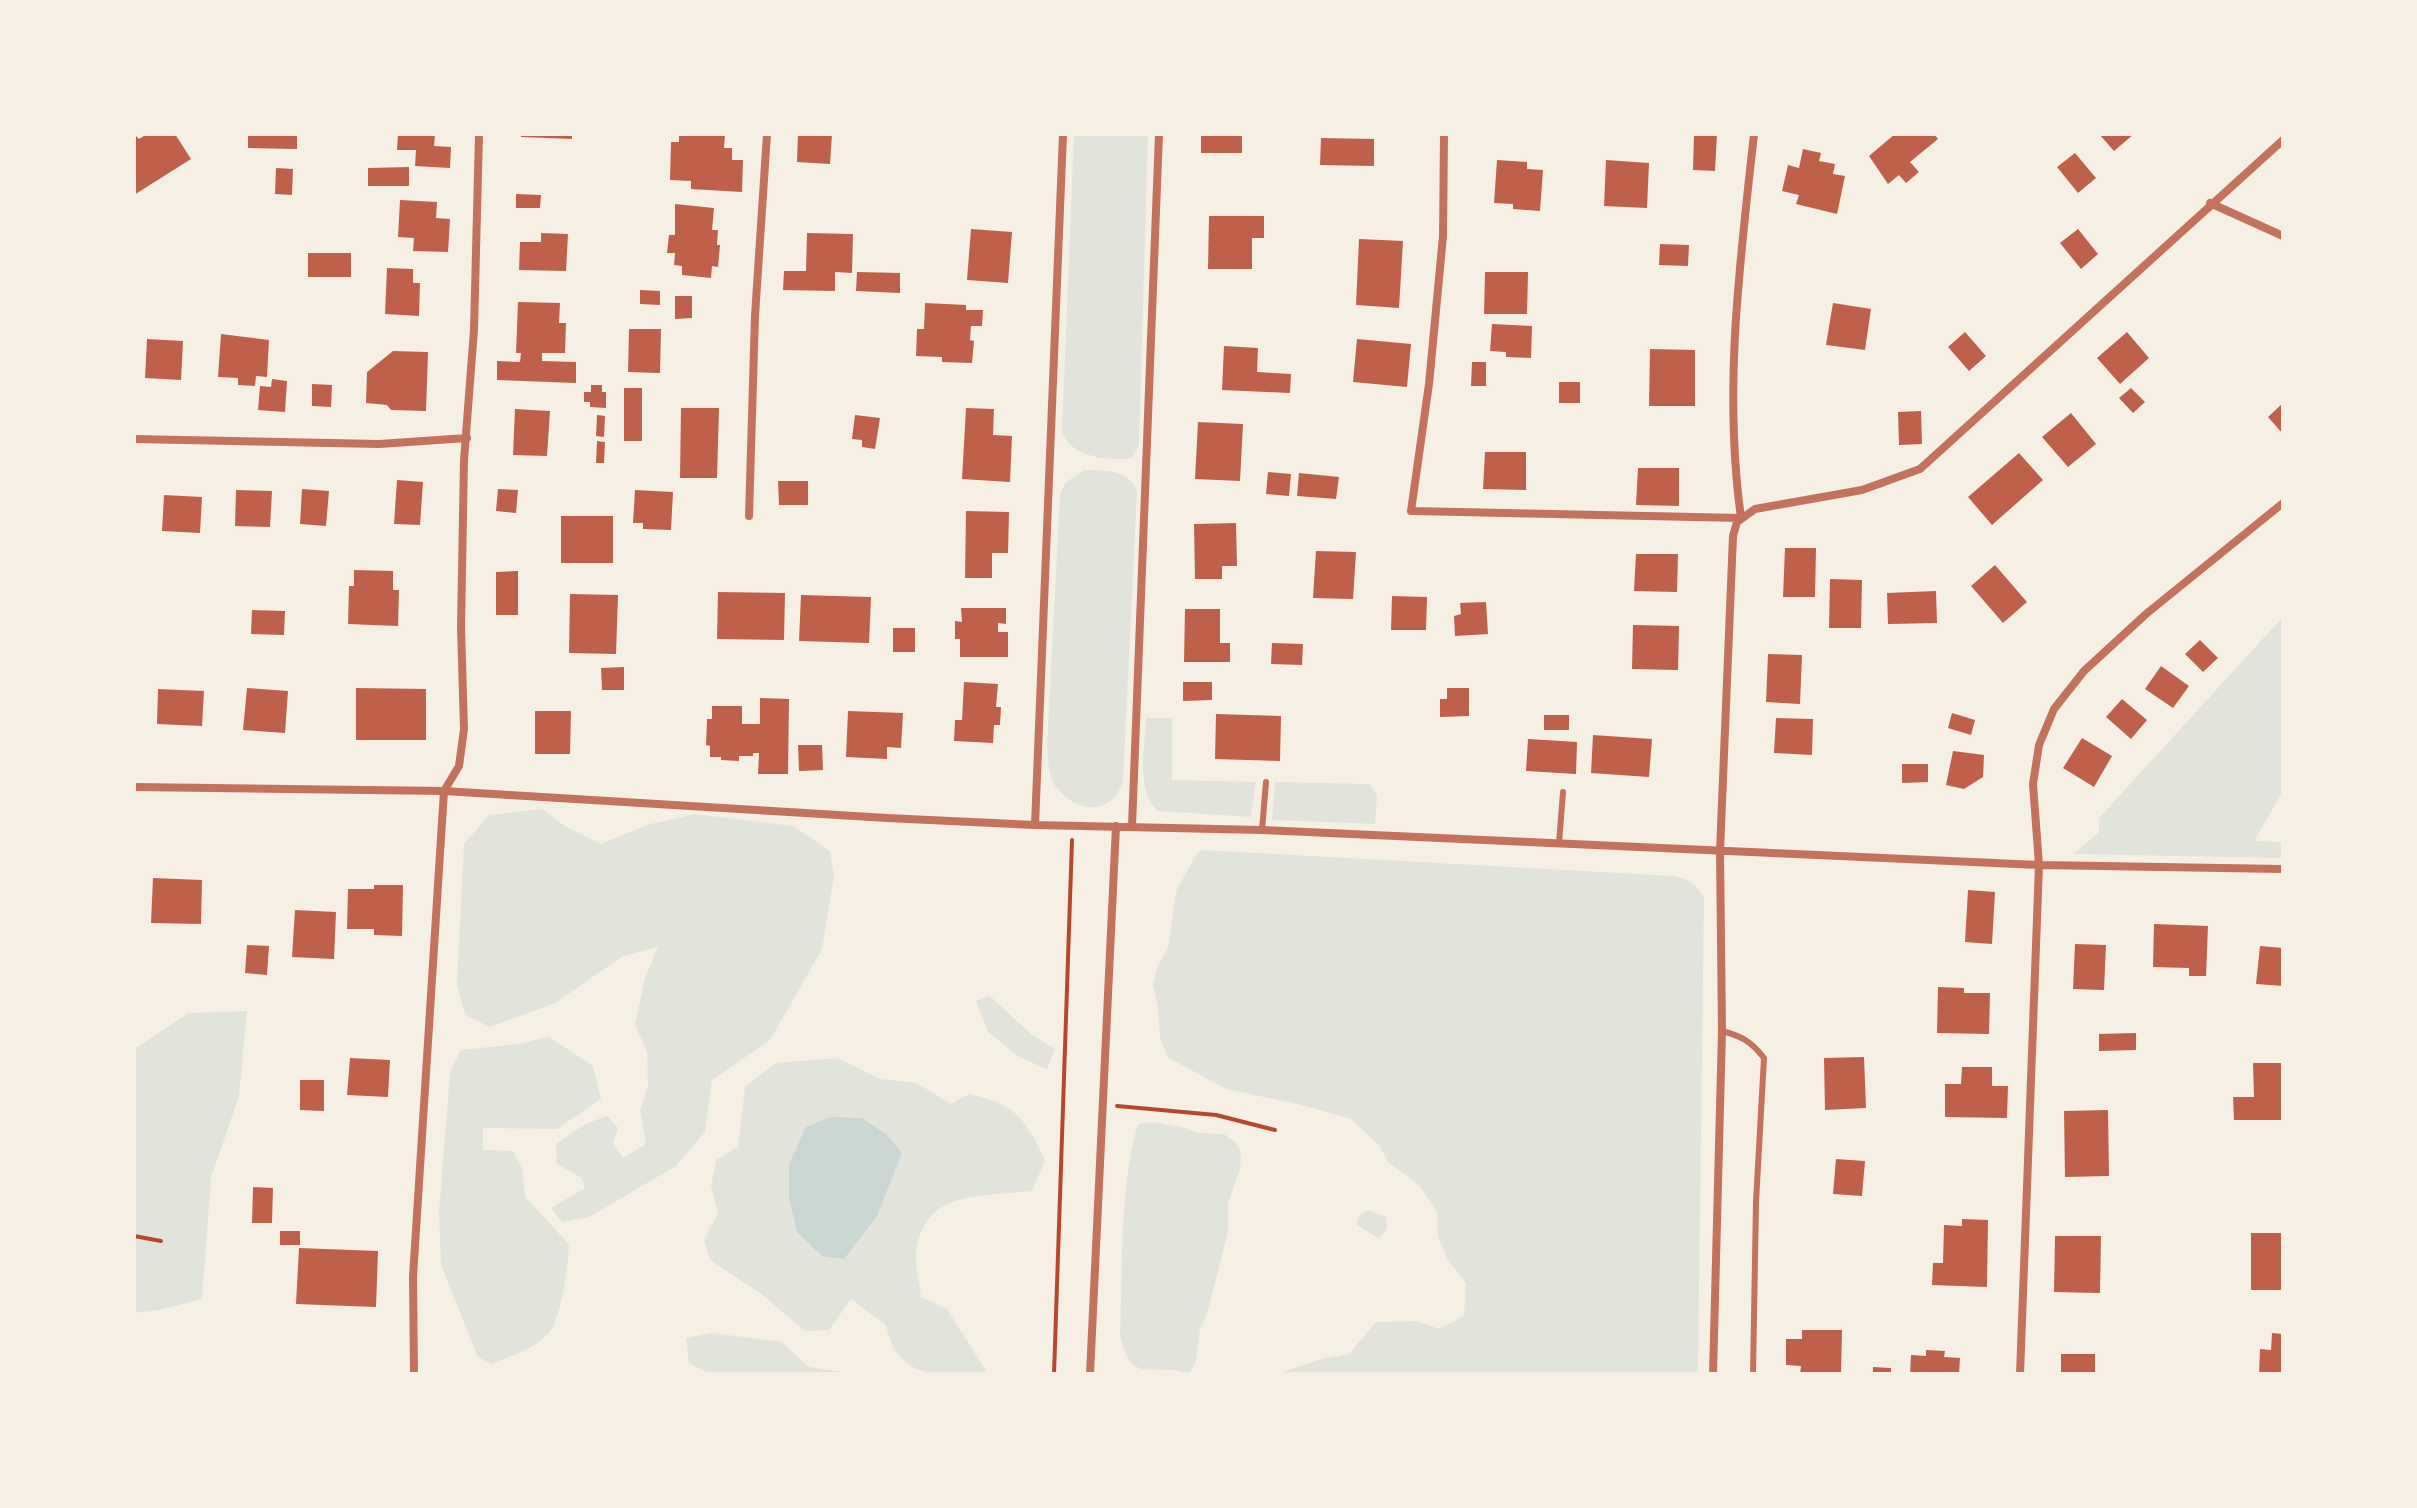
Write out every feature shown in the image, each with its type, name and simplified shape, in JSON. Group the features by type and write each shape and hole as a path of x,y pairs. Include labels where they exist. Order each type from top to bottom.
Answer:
{"street":[{"path":"414,1374 413,1277 444,791 459,766 464,729 461,627 479,134"},
{"path":"749,516 755,316 767,134"},
{"path":"1035,825 1063,134"},
{"path":"1132,826 1159,134"},
{"path":"1444,134 1443,236 1429,384 1411,511 1741,518"},
{"path":"1741,518 1733,436 1735,312 1754,134"},
{"path":"1713,1374 1722,1031 1720,851 1733,536 1737,522 1755,509 1862,490 1920,469 2283,140"},
{"path":"2210,203 2283,236"},
{"path":"134,439 379,444 467,438"},
{"path":"2020,1374 2039,865 2033,784 2039,745 2054,709 2084,671 2146,614 2283,503"},
{"path":"134,787 444,791 1035,825 1262,830 2039,865 2283,869"},
{"path":"1090,1374 1116,826"}],"lane":[{"path":"1262,830 1266,782"},
{"path":"1559,843 1563,792"},
{"path":"1722,1031 1743,1037 1764,1058 1756,1202 1753,1374"}],"path":[{"path":"1054,1374 1072,826"},
{"path":"1103,1105 1216,1115 1275,1130"},
{"path":"134,1236 161,1241"}],"shaded area":[{"path":"1074,134 1148,134 1139,445 1132,458 1091,456 1073,447 1062,431"},
{"path":"1084,470 1122,475 1137,491 1123,781 1110,801 1092,807 1071,801 1054,784 1049,771 1047,746 1060,495 1065,483"},
{"path":"2281,619 2283,791 2254,841 2283,842 2283,858 2074,854 2099,832 2099,818"},
{"path":"1146,718 1172,718 1172,780 1256,782 1251,817 1158,811 1146,792 1144,780"},
{"path":"1275,782 1370,784 1377,796 1375,824 1272,820"},
{"path":"542,809 565,826 601,844 647,825 695,814 793,826 830,851 834,876 822,949 770,1040 712,1080 705,1132 676,1166 589,1217 562,1222 551,1208 585,1188 582,1178 557,1164 556,1144 585,1124 607,1116 618,1128 613,1144 623,1158 646,1144 640,1111 648,1085 647,1052 635,1025 645,978 658,947 623,956 555,1003 490,1027 465,1015 457,985 464,844 489,815"},
{"path":"1202,850 1674,876 1696,886 1704,898 1698,1368 1695,1374 1277,1374 1321,1359 1349,1354 1376,1322 1417,1321 1439,1329 1464,1316 1466,1283 1448,1260 1438,1237 1437,1212 1419,1185 1388,1162 1379,1145 1351,1119 1226,1089 1169,1058 1160,1039 1153,985 1157,967 1168,948 1176,891"},
{"path":"990,996 1031,1034 1055,1049 1047,1069 1019,1057 988,1032 976,1001"},
{"path":"247,1011 239,1096 211,1178 202,1299 134,1313 134,1047 188,1013"},
{"path":"549,1037 593,1066 601,1099 557,1129 483,1128 483,1150 513,1151 522,1169 525,1197 569,1244 563,1292 552,1328 535,1345 491,1364 478,1357 441,1265 439,1212 450,1072 461,1050"},
{"path":"837,1058 880,1079 917,1083 951,1104 969,1094 998,1103 1018,1116 1038,1146 1045,1161 1032,1191 975,1196 942,1207 930,1218 921,1233 916,1254 921,1297 947,1309 988,1374 938,1374 911,1366 900,1357 892,1344 886,1325 851,1299 829,1330 805,1331 760,1293 710,1260 704,1239 718,1214 711,1186 716,1160 738,1147 745,1087 775,1063"},
{"path":"831,1117 862,1118 887,1135 902,1153 877,1216 844,1259 822,1256 797,1232 789,1198 789,1164 806,1127"},
{"path":"1152,1122 1197,1133 1224,1134 1235,1142 1241,1152 1240,1169 1228,1203 1228,1231 1206,1317 1200,1328 1196,1361 1189,1374 1137,1367 1130,1362 1120,1336 1128,1174 1138,1124"},
{"path":"1369,1210 1386,1217 1387,1229 1379,1239 1356,1224 1361,1214"},
{"path":"712,1333 782,1342 809,1367 856,1374 710,1374 689,1363 686,1338"}],"building":[{"path":"134,134 139,139 147,134 175,134 191,159 134,195"},
{"path":"248,134 297,134 297,149 248,148"},
{"path":"398,134 435,134 434,146 451,147 450,168 415,166 416,150 397,150"},
{"path":"521,134 572,134 572,139 521,137"},
{"path":"679,134 725,134 724,148 732,148 732,160 743,160 742,192 691,189 691,181 670,180 671,142 679,142"},
{"path":"798,134 832,134 830,164 797,162"},
{"path":"1201,134 1242,134 1242,153 1201,153"},
{"path":"1694,134 1717,134 1715,171 1693,170"},
{"path":"1895,134 1934,134 1938,139 1910,162 1919,172 1906,183 1899,175 1888,184 1869,156"},
{"path":"2099,134 2134,134 2114,151"},
{"path":"1321,138 1374,139 1374,166 1320,165"},
{"path":"1803,149 1821,153 1819,161 1835,164 1833,174 1845,176 1837,214 1796,204 1799,195 1782,191 1788,165 1799,168"},
{"path":"2075,153 2096,178 2078,193 2057,167"},
{"path":"1497,160 1527,162 1527,169 1543,170 1540,211 1513,209 1513,204 1494,203"},
{"path":"1606,160 1649,163 1647,208 1604,206"},
{"path":"409,167 409,186 368,186 368,168"},
{"path":"276,168 293,169 292,195 275,194"},
{"path":"516,194 541,195 540,208 516,208"},
{"path":"400,200 437,202 436,218 450,219 448,252 413,251 414,238 398,237"},
{"path":"675,204 714,208 712,230 718,230 717,245 720,245 718,267 712,266 711,278 682,275 682,266 674,265 675,253 667,253 669,235 675,235"},
{"path":"1209,216 1264,216 1264,238 1252,238 1252,269 1208,269"},
{"path":"971,229 1012,232 1008,283 967,280"},
{"path":"2078,229 2098,254 2081,269 2060,243"},
{"path":"541,233 568,234 566,271 519,270 520,242 541,242"},
{"path":"807,233 853,234 852,273 835,272 835,291 783,290 784,271 806,271"},
{"path":"1359,239 1403,241 1399,308 1356,305"},
{"path":"1660,244 1689,245 1688,266 1659,265"},
{"path":"308,253 351,253 351,277 308,277"},
{"path":"387,268 413,269 413,283 420,283 419,316 385,314"},
{"path":"857,272 900,273 900,293 856,291"},
{"path":"1485,272 1528,272 1527,314 1484,314"},
{"path":"640,290 660,291 660,305 640,304"},
{"path":"675,296 692,296 692,318 675,319"},
{"path":"518,302 560,303 559,323 566,323 565,353 542,353 542,361 576,362 576,383 497,380 497,361 520,362 521,353 516,353"},
{"path":"925,303 966,305 966,310 983,310 982,326 971,326 970,340 974,341 972,363 942,362 942,357 916,356 917,329 924,329"},
{"path":"1833,303 1871,309 1865,350 1826,345"},
{"path":"1492,324 1532,326 1531,358 1506,357 1506,352 1490,351"},
{"path":"629,329 661,329 660,373 628,372"},
{"path":"1965,332 1986,356 1969,371 1948,347"},
{"path":"2127,332 2149,358 2120,384 2097,358"},
{"path":"221,334 269,340 267,377 256,376 255,386 238,385 238,378 218,377"},
{"path":"147,339 183,341 181,380 145,378"},
{"path":"1357,339 1411,344 1407,387 1353,382"},
{"path":"1224,346 1258,348 1257,372 1291,374 1290,393 1222,390"},
{"path":"1650,349 1695,350 1695,406 1649,406"},
{"path":"393,351 428,352 426,411 391,410 387,405 366,403 367,372"},
{"path":"1472,362 1486,362 1486,386 1471,386"},
{"path":"272,379 287,381 285,412 258,410 260,386 271,387"},
{"path":"1559,382 1580,382 1580,403 1559,403"},
{"path":"312,384 332,385 331,407 312,406"},
{"path":"591,385 602,385 602,392 606,392 606,408 590,407 590,402 584,402 584,392 591,392"},
{"path":"624,388 642,388 642,441 624,441"},
{"path":"2131,388 2145,402 2133,413 2119,398"},
{"path":"2283,403 2283,434 2268,417"},
{"path":"681,408 719,408 717,478 680,478"},
{"path":"966,408 994,409 993,435 1012,436 1010,482 962,479"},
{"path":"515,409 550,411 547,456 513,455"},
{"path":"1921,411 1922,444 1899,445 1898,412"},
{"path":"2071,413 2096,444 2068,467 2042,437"},
{"path":"597,415 605,416 604,437 596,436"},
{"path":"855,415 880,418 875,449 862,447 862,440 852,439"},
{"path":"1198,422 1243,424 1240,481 1195,479"},
{"path":"597,441 605,442 604,463 596,463"},
{"path":"1485,452 1526,452 1526,490 1483,489"},
{"path":"2019,453 2043,480 1992,525 1968,497"},
{"path":"1638,468 1679,468 1679,506 1636,505"},
{"path":"1268,472 1291,474 1289,496 1266,494"},
{"path":"1299,473 1339,477 1336,499 1297,496"},
{"path":"397,480 423,482 420,525 394,524"},
{"path":"778,481 808,481 808,505 779,505"},
{"path":"302,489 329,491 326,526 300,524"},
{"path":"498,489 518,490 516,513 496,511"},
{"path":"236,490 272,491 270,527 235,526"},
{"path":"635,490 673,492 671,530 643,529 643,523 633,523"},
{"path":"164,495 202,497 200,533 162,531"},
{"path":"966,511 1009,512 1008,553 992,553 992,578 965,578"},
{"path":"561,516 613,516 613,563 561,563"},
{"path":"1236,523 1237,566 1222,566 1222,579 1195,579 1194,524"},
{"path":"1785,548 1816,548 1815,597 1783,597"},
{"path":"1316,551 1356,552 1353,599 1313,598"},
{"path":"1636,554 1678,554 1677,592 1634,591"},
{"path":"1995,565 2027,602 2003,623 1971,586"},
{"path":"354,570 393,571 393,590 399,590 398,626 348,624 349,586 354,586"},
{"path":"518,571 518,615 496,615 496,572"},
{"path":"1830,579 1862,580 1861,628 1829,628"},
{"path":"1936,591 1937,623 1888,624 1887,593"},
{"path":"718,592 785,593 784,640 717,639"},
{"path":"570,594 618,595 616,654 569,653"},
{"path":"801,595 871,597 869,643 799,641"},
{"path":"1392,596 1427,597 1426,630 1391,630"},
{"path":"1486,602 1488,634 1455,636 1454,616 1461,614 1460,603"},
{"path":"961,608 1006,608 1006,624 998,623 998,632 1008,632 1008,657 960,657 960,639 955,639 955,621 962,622"},
{"path":"1185,609 1220,609 1220,643 1230,643 1230,662 1184,662"},
{"path":"252,610 285,611 284,635 251,634"},
{"path":"1633,625 1679,626 1678,670 1632,669"},
{"path":"893,628 915,628 915,652 893,652"},
{"path":"2200,640 2218,658 2203,672 2185,654"},
{"path":"1272,643 1303,644 1302,665 1271,664"},
{"path":"1768,654 1802,655 1800,704 1766,702"},
{"path":"2161,666 2189,686 2173,708 2145,689"},
{"path":"624,667 624,690 602,690 601,668"},
{"path":"964,682 998,684 996,707 1001,707 1000,725 994,725 993,743 954,741 955,720 962,720"},
{"path":"1183,682 1212,682 1212,700 1183,701"},
{"path":"247,688 288,691 285,733 243,730"},
{"path":"356,688 426,689 426,740 356,740"},
{"path":"1447,688 1469,688 1469,716 1440,717 1440,699 1447,699"},
{"path":"158,689 204,691 202,726 157,724"},
{"path":"760,698 789,699 788,774 758,774 759,753 739,756 739,761 710,757 710,746 706,745 707,719 712,719 712,706 742,706 742,724 760,724"},
{"path":"2122,699 2147,720 2131,739 2106,717"},
{"path":"535,711 571,711 570,754 535,754"},
{"path":"848,711 903,713 901,748 887,747 887,759 846,757"},
{"path":"1952,713 1975,720 1971,735 1948,728"},
{"path":"1216,714 1281,716 1280,761 1215,759"},
{"path":"1544,715 1569,715 1569,730 1544,730"},
{"path":"1776,718 1813,719 1812,755 1774,753"},
{"path":"1593,735 1652,739 1649,777 1591,773"},
{"path":"2082,738 2112,756 2094,787 2063,768"},
{"path":"1528,739 1577,742 1576,774 1526,771"},
{"path":"798,745 822,745 823,770 799,771"},
{"path":"1953,751 1984,755 1983,777 1964,789 1946,785"},
{"path":"1902,764 1928,764 1928,782 1902,783"},
{"path":"153,878 202,880 201,924 151,923"},
{"path":"374,885 403,885 402,936 374,935 374,929 347,929 348,889 374,889"},
{"path":"1968,890 1995,892 1992,944 1965,942"},
{"path":"295,910 336,912 334,959 292,957"},
{"path":"2154,924 2208,926 2206,976 2189,976 2189,968 2153,967"},
{"path":"2075,944 2106,945 2104,990 2073,989"},
{"path":"247,945 269,946 267,975 245,973"},
{"path":"2260,946 2283,948 2283,986 2256,984"},
{"path":"1938,987 1964,988 1964,993 1990,993 1989,1034 1937,1033"},
{"path":"2136,1033 2136,1050 2099,1051 2099,1034"},
{"path":"1864,1057 1866,1108 1825,1110 1824,1058"},
{"path":"350,1058 390,1060 388,1097 347,1095"},
{"path":"2253,1063 2283,1063 2283,1120 2234,1120 2233,1097 2254,1097"},
{"path":"1962,1067 1992,1067 1992,1086 2008,1086 2007,1118 1945,1117 1945,1084 1961,1084"},
{"path":"300,1080 324,1080 324,1111 300,1110"},
{"path":"2108,1110 2109,1176 2065,1177 2064,1111"},
{"path":"1836,1159 1865,1161 1862,1196 1833,1194"},
{"path":"253,1187 273,1188 272,1223 252,1223"},
{"path":"1962,1219 1988,1220 1987,1287 1932,1285 1933,1263 1943,1263 1944,1225 1962,1226"},
{"path":"280,1231 300,1231 300,1245 280,1245"},
{"path":"2251,1233 2283,1233 2283,1290 2251,1290"},
{"path":"2055,1236 2101,1236 2100,1293 2054,1292"},
{"path":"299,1248 378,1251 376,1307 296,1304"},
{"path":"1802,1330 1842,1330 1841,1374 1800,1374 1801,1366 1786,1365 1786,1339 1802,1339"},
{"path":"2272,1333 2283,1334 2283,1374 2259,1374 2260,1349 2271,1350"},
{"path":"1926,1350 1945,1351 1944,1357 1960,1358 1959,1374 1910,1374 1911,1355 1926,1356"},
{"path":"2061,1354 2095,1354 2095,1374 2061,1374"},
{"path":"1873,1367 1891,1368 1891,1374 1873,1374"}]}
